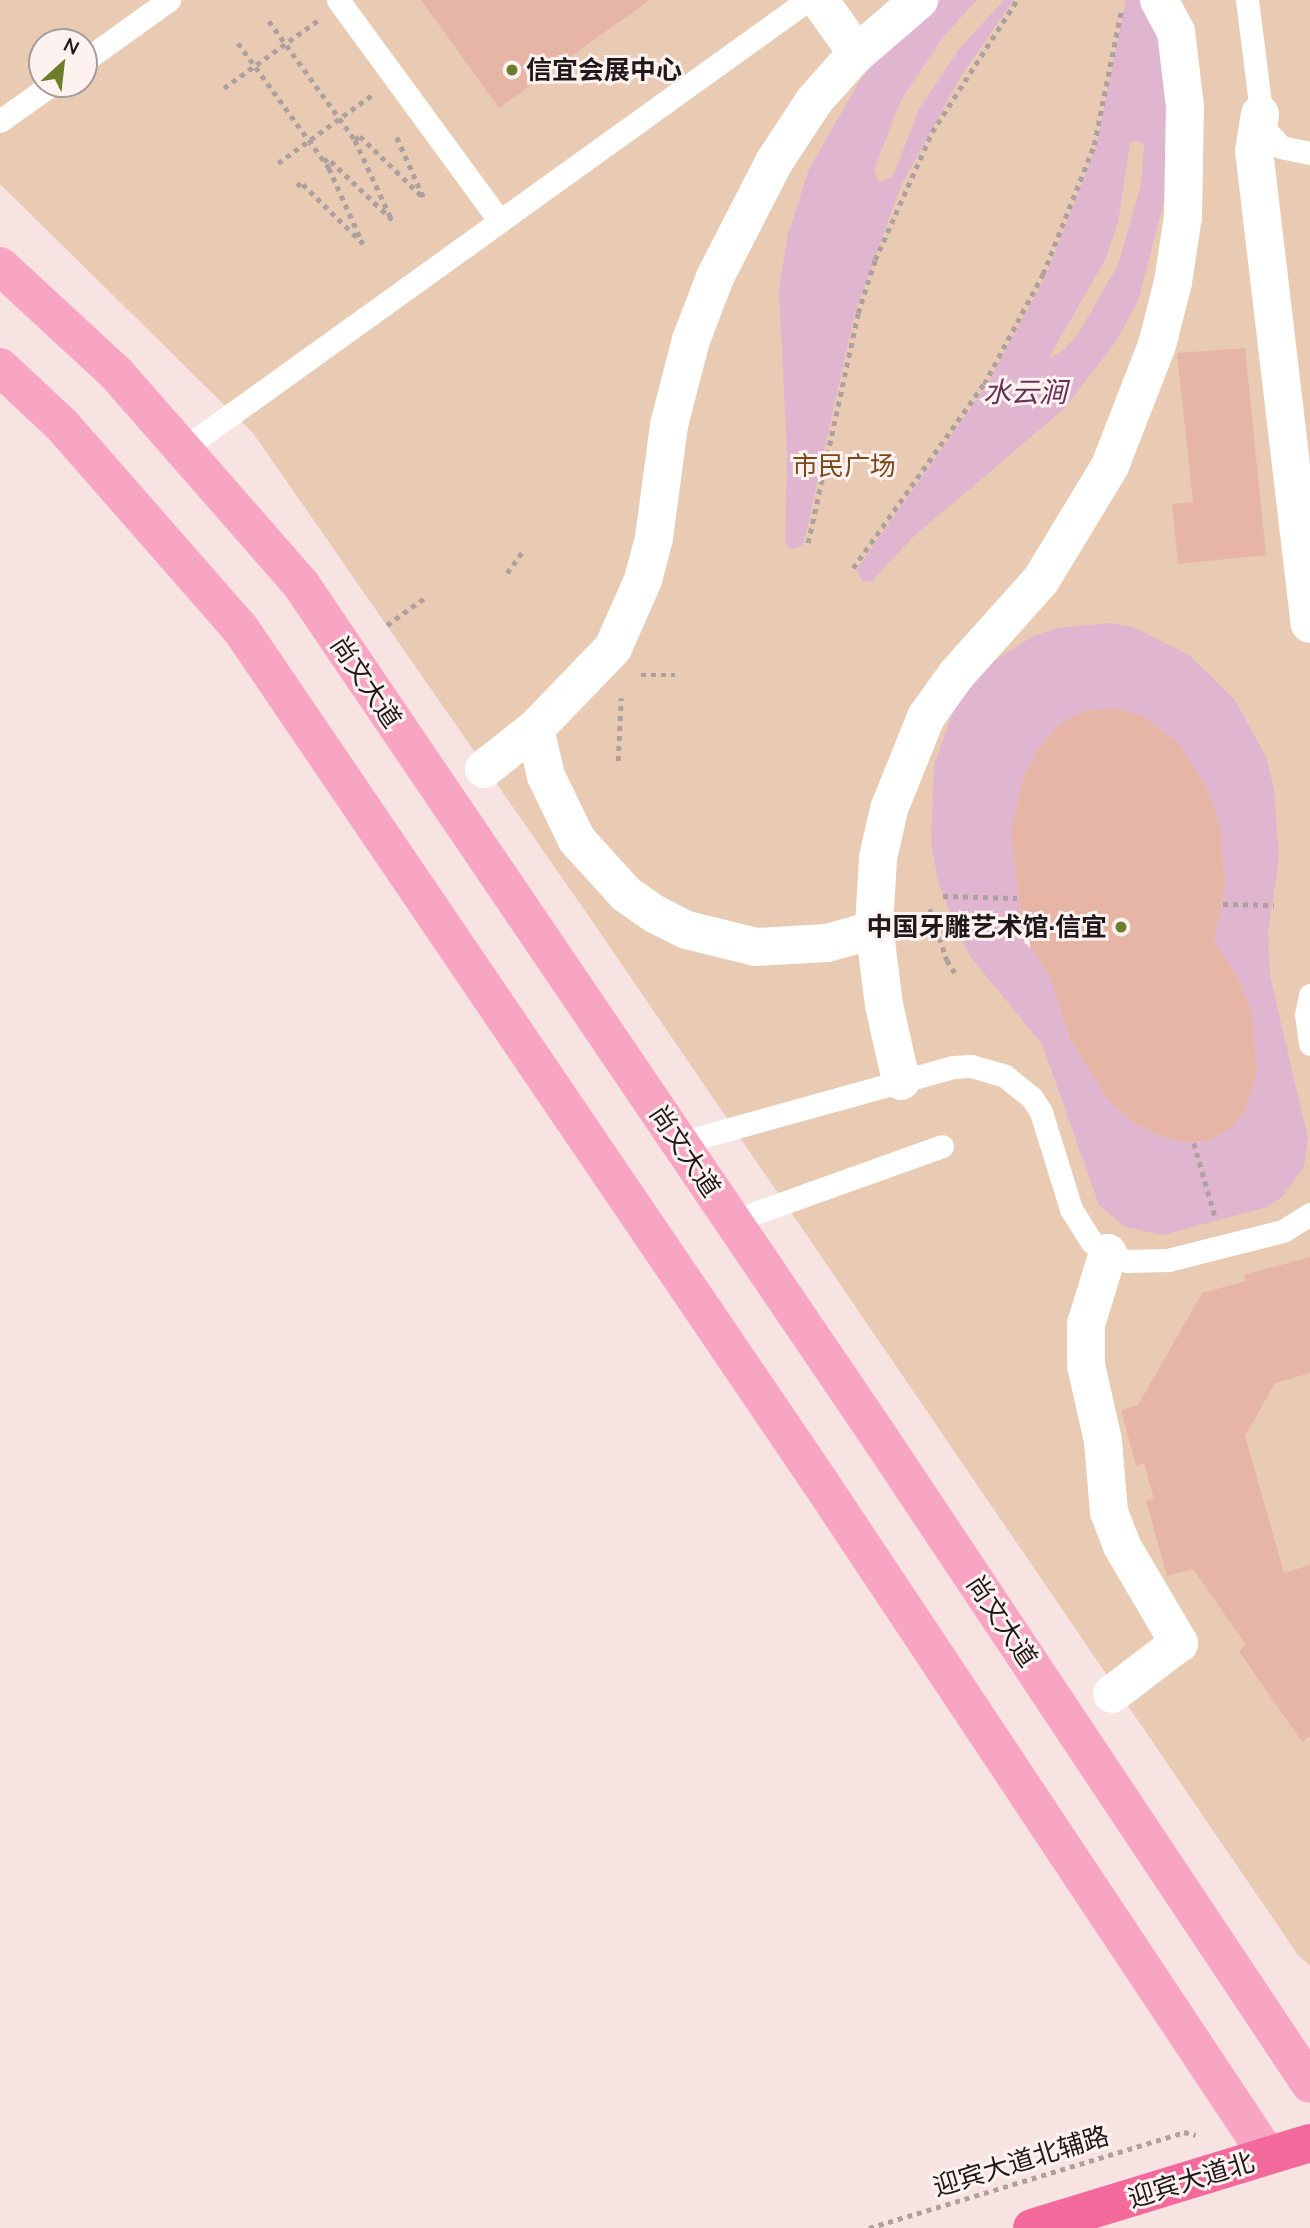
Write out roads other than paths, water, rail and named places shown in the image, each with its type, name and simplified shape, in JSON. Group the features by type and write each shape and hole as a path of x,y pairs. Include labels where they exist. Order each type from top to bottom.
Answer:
{"highway":[{"name":"迎宾大道北","path":"1032,2228 1310,2143"}],"main road":[{"name":"尚文大道","path":"0,265 116,373 300,583 733,1221 1310,2084"},
{"path":"0,367 62,425 240,628 820,1482 1268,2156"}],"street":[{"path":"819,0 857,53"},
{"path":"484,769 535,729 613,648 631,615 654,538 672,413 691,340 715,278 774,162 814,101 857,53 919,0"},
{"path":"901,1081 884,1004 874,930 878,858 889,809 921,729 956,675 1041,580 1110,466 1157,345 1173,282 1186,162 1180,52 1165,4"},
{"path":"1260,114 1254,150 1310,624"},
{"path":"535,729 546,776 577,840 600,869 655,914 687,930 756,947 827,943 874,930"},
{"path":"1108,1253 1086,1324 1086,1365 1103,1441 1109,1512 1122,1546 1179,1643 1112,1694"}],"lane":[{"path":"98,51 169,0"},
{"path":"183,449 807,0"},
{"path":"1247,0 1260,114 1275,143 1294,153 1310,153"},
{"path":"340,2 500,221"},
{"path":"0,121 32,98"},
{"path":"1310,995 1306,1016 1310,1044"},
{"path":"679,1143 901,1081 971,1066 988,1069 1020,1086 1041,1112 1079,1227 1108,1253 1127,1261 1168,1261 1283,1231 1310,1214"},
{"path":"733,1221 942,1146"}],"water":[{"path":"941,0 977,0 943,37 901,100 874,170 879,183 893,176 919,109 959,49 1004,0 1014,0 961,76 901,186 855,312 805,538 802,546 789,549 785,541 787,456 779,289 788,234 809,169 861,79 887,46"},
{"name":"水云涧","path":"1126,0 1140,0 1162,35 1172,172 1138,301 1114,344 1064,409 912,538 871,582 862,581 856,570 986,386 1046,276 1096,147","holes":["1135,140 1144,144 1141,185 1118,265 1078,334 1065,349 1048,359 1105,260 1118,222 1130,144"]},
{"path":"1108,623 1133,627 1189,655 1235,700 1266,757 1274,789 1279,859 1268,932 1270,976 1308,1138 1304,1167 1282,1197 1267,1207 1163,1235 1125,1227 1099,1205 1042,1044 972,959 958,934 938,881 931,843 934,765 955,706 991,663 1033,636 1057,628","holes":["1113,708 1141,715 1179,744 1208,790 1220,828 1225,887 1214,941 1237,976 1251,1009 1257,1073 1244,1112 1228,1130 1207,1141 1183,1142 1158,1135 1131,1121 1107,1098 1070,1038 1051,979 1030,944 1021,915 1011,833 1023,778 1039,748 1060,724 1086,711"]}],"place":[{"name":"信宜会展中心","path":"512,70"},
{"name":"中国牙雕艺术馆·信宜","path":"1121,927"}],"park label":[{"name":"市民广场","path":"844,466"}]}
